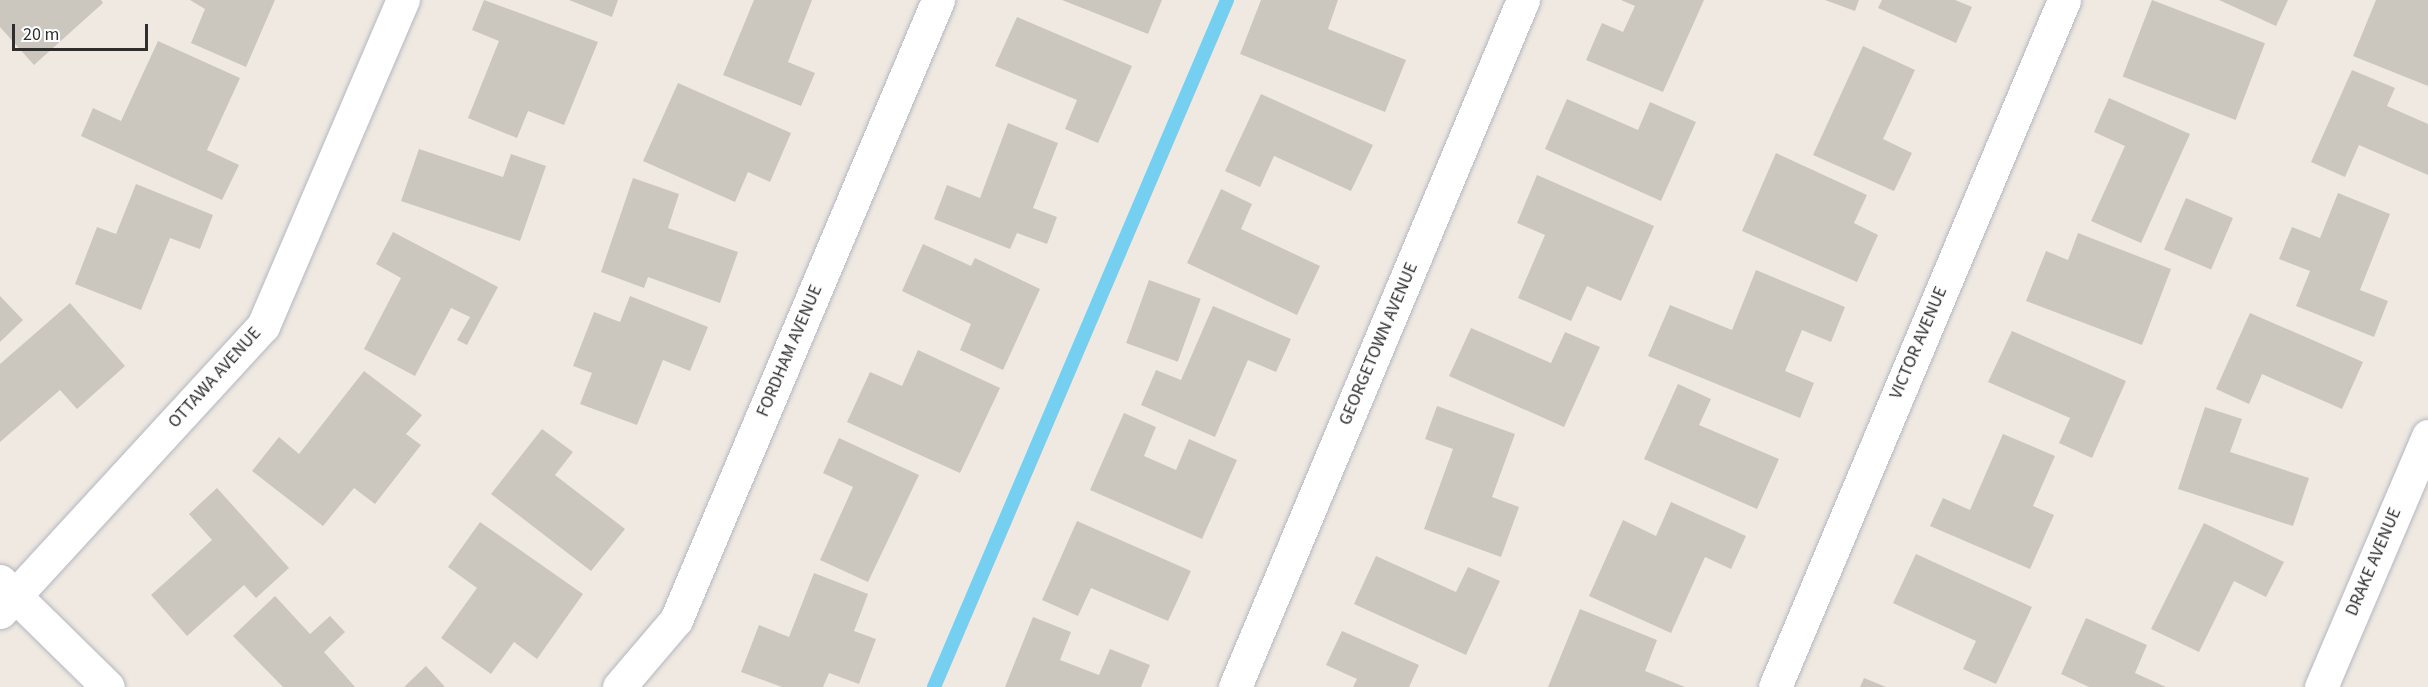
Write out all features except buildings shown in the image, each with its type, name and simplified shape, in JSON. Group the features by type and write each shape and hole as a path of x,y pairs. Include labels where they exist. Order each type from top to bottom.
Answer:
{"street":[{"name":"OTTAWA AVENUE","path":"5,596 263,326 403,0"},
{"name":"FORDHAM AVENUE","path":"619,687 676,620 938,0"},
{"name":"GEORGETOWN AVENUE","path":"1235,687 1523,0"},
{"name":"VICTOR AVENUE","path":"1774,687 2064,0"},
{"name":"DRAKE AVENUE","path":"2321,687 2428,436"},
{"path":"5,596 108,687"}],"waterway":[{"path":"934,687 1227,0"}]}
